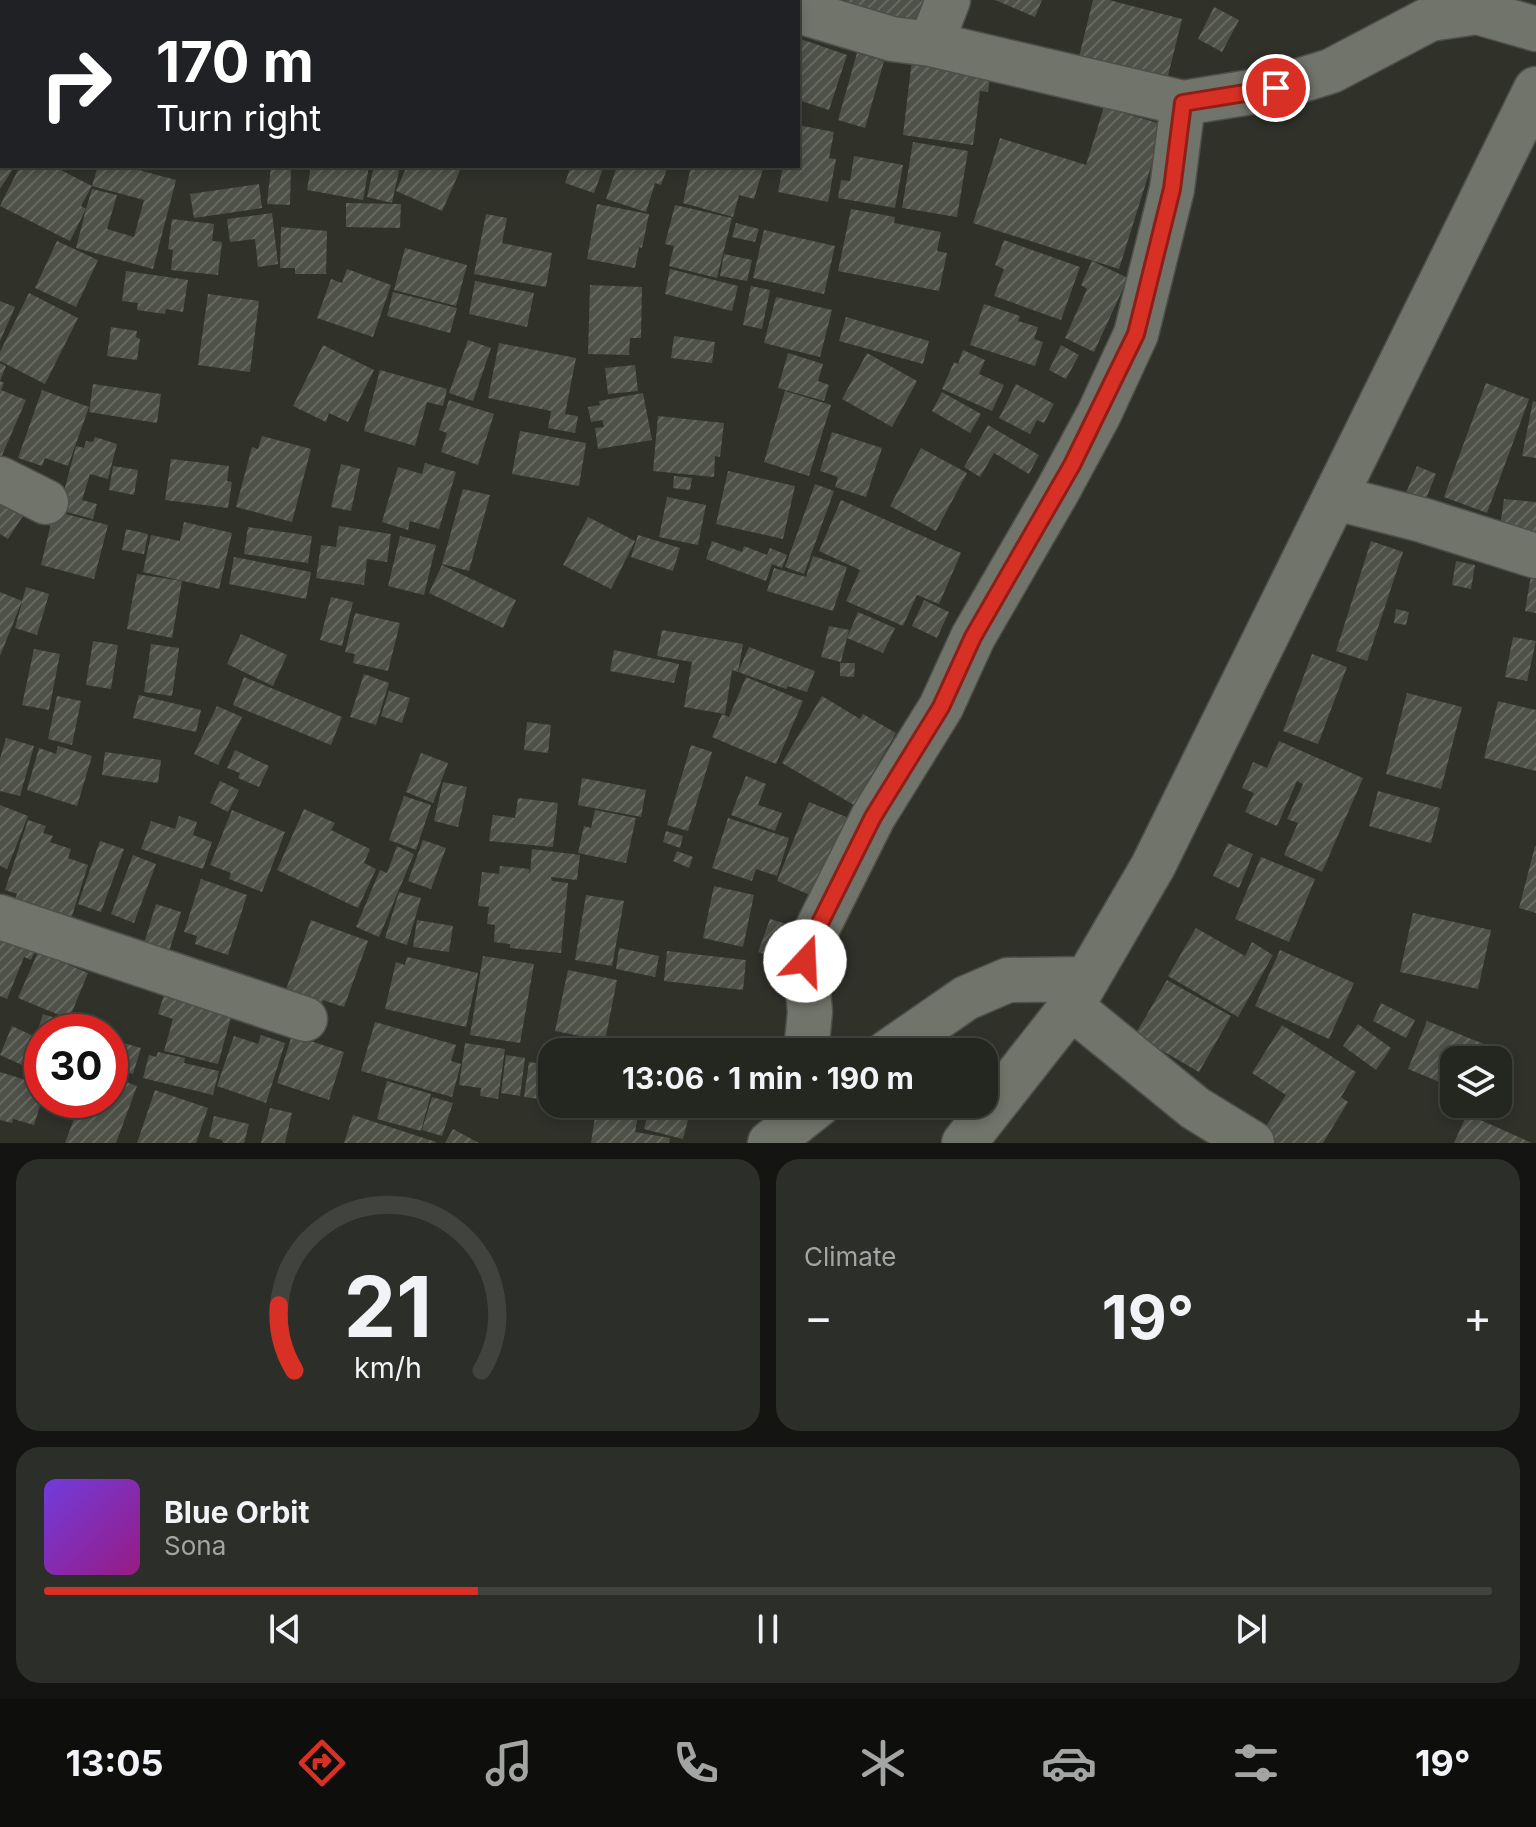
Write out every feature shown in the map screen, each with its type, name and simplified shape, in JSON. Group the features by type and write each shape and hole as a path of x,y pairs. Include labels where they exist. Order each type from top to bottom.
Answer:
{"street":[{"path":"931,44 948,0"},
{"path":"800,12 892,39 931,44 1183,103 1276,88 1331,71 1430,19 1477,12 1536,29"},
{"path":"964,1143 1079,993 1153,866 1536,89"},
{"path":"807,1038 810,1012 805,961 811,941 873,817 941,707 973,637 1065,478 1136,334 1172,189 1183,103"},
{"path":"0,479 46,502"},
{"path":"1336,498 1422,520 1536,556"},
{"path":"0,917 305,1019"},
{"path":"908,1038 966,998 1008,980 1079,993 1195,1108 1252,1143"}],"building":[{"path":"846,0 940,0 925,29 843,11"},
{"path":"995,0 1042,0 1035,17"},
{"path":"1093,0 1109,0 1182,19 1165,88 1077,65"},
{"path":"1214,7 1239,20 1222,52 1198,39"},
{"path":"800,39 847,55 829,110 800,101"},
{"path":"857,53 884,61 865,128 838,120"},
{"path":"912,59 991,69 988,92 980,91 973,145 903,135"},
{"path":"1104,107 1164,125 1119,269 973,223 1000,138 1086,165"},
{"path":"800,125 834,132 829,158 836,159 828,202 778,192 783,168 800,168"},
{"path":"913,142 968,151 957,217 902,208"},
{"path":"854,156 903,165 895,208 838,198 841,180 850,181"},
{"path":"0,168 14,168 0,189"},
{"path":"19,168 57,168 92,186 81,206 86,209 70,241 0,206"},
{"path":"97,168 131,168 176,180 153,269 76,248 92,189 117,195 107,229 134,237 144,200 92,186"},
{"path":"271,168 291,168 290,205 267,204"},
{"path":"311,168 369,168 363,200 307,190"},
{"path":"374,168 400,168 392,203 367,197"},
{"path":"406,168 461,168 442,211 396,191"},
{"path":"570,168 603,168 594,193 565,183"},
{"path":"616,168 667,168 661,185 655,183 646,212 606,199"},
{"path":"691,168 763,169 754,199 739,195 733,217 683,203"},
{"path":"259,184 262,208 194,218 190,194"},
{"path":"346,203 401,204 400,228 346,227"},
{"path":"597,204 649,214 635,268 587,259"},
{"path":"675,205 732,218 717,278 669,266 674,246 665,244"},
{"path":"851,209 895,217 894,223 941,232 937,251 947,253 939,291 838,271"},
{"path":"272,213 278,264 258,267 255,239 230,242 227,219"},
{"path":"486,214 507,218 502,243 552,253 546,287 474,274"},
{"path":"172,219 214,224 212,241 222,242 218,275 171,270 173,250 168,249"},
{"path":"736,223 759,229 755,242 732,237"},
{"path":"281,227 327,231 326,274 295,274 295,268 280,268"},
{"path":"764,230 835,246 824,294 753,278"},
{"path":"1004,240 1080,267 1061,320 994,296 1004,269 995,265"},
{"path":"57,241 98,260 76,307 35,288"},
{"path":"405,248 467,265 456,306 394,290"},
{"path":"724,254 752,260 747,281 720,276"},
{"path":"1092,261 1128,278 1094,352 1065,338 1087,289 1081,285"},
{"path":"347,269 391,285 373,337 317,318 331,279 342,283"},
{"path":"670,269 738,286 732,311 665,294"},
{"path":"126,271 188,280 183,312 166,309 165,314 137,310 138,303 122,301"},
{"path":"475,281 534,293 527,327 469,314"},
{"path":"590,285 642,287 641,338 630,338 629,355 588,354"},
{"path":"751,286 770,290 762,329 743,325"},
{"path":"393,292 457,308 450,333 387,316"},
{"path":"29,293 78,318 45,384 0,361 0,352"},
{"path":"208,294 259,301 250,372 198,365"},
{"path":"776,297 832,310 820,357 764,343"},
{"path":"0,301 15,307 0,341"},
{"path":"984,304 1020,316 1018,321 1038,327 1034,339 1043,342 1035,366 970,345"},
{"path":"846,317 929,341 923,364 839,341"},
{"path":"111,327 137,331 136,337 140,339 137,360 107,356"},
{"path":"674,336 715,342 712,363 671,358"},
{"path":"468,340 491,348 473,401 449,393"},
{"path":"499,343 576,358 565,414 578,416 575,433 548,428 551,411 488,398"},
{"path":"323,345 374,370 348,422 329,413 326,422 293,406"},
{"path":"1061,345 1079,355 1066,379 1049,370"},
{"path":"963,350 985,360 979,374 1004,385 992,411 942,389"},
{"path":"788,353 823,364 818,381 829,385 824,401 778,388"},
{"path":"867,353 917,381 892,427 842,399"},
{"path":"0,363 6,366 0,381"},
{"path":"635,365 638,391 608,394 605,368"},
{"path":"380,370 447,389 443,406 427,402 415,446 364,431"},
{"path":"0,381 4,383 1,390 26,400 0,460"},
{"path":"1486,383 1529,399 1487,513 1444,497"},
{"path":"93,384 161,394 157,423 89,412"},
{"path":"1016,384 1054,404 1044,423 1037,420 1030,434 999,418"},
{"path":"42,390 89,407 68,466 45,458 42,466 18,458"},
{"path":"785,391 831,405 809,476 764,462"},
{"path":"942,392 981,414 970,433 932,411"},
{"path":"643,393 652,440 598,449 595,428 604,427 602,420 591,422 588,407 600,405 599,401"},
{"path":"449,400 494,414 478,465 441,452 447,433 439,430"},
{"path":"1533,401 1536,402 1536,458 1522,456"},
{"path":"658,416 724,423 720,457 715,456 714,477 653,471"},
{"path":"988,425 1039,455 1029,474 994,453 980,477 964,467"},
{"path":"520,431 586,443 579,486 512,474"},
{"path":"832,432 882,448 866,497 835,487 838,477 820,471"},
{"path":"262,436 311,449 292,522 236,507 252,447 258,449"},
{"path":"95,437 117,444 108,479 90,474 82,500 97,504 93,519 59,510 76,446 84,448 86,441 93,442"},
{"path":"921,448 967,473 936,531 890,506"},
{"path":"171,459 229,466 227,481 232,482 228,508 165,500"},
{"path":"425,463 456,472 439,529 410,521 408,530 382,522 398,467 422,474"},
{"path":"341,464 360,469 351,511 331,507"},
{"path":"113,466 138,470 134,495 109,490"},
{"path":"1417,466 1436,474 1423,506 1404,498"},
{"path":"728,471 795,486 783,539 716,524"},
{"path":"674,476 692,478 690,490 673,488"},
{"path":"815,484 834,491 804,574 785,567"},
{"path":"0,485 30,505 8,539 0,534"},
{"path":"463,489 490,495 469,571 442,564"},
{"path":"667,497 706,505 698,545 659,537"},
{"path":"1504,499 1536,502 1536,532 1500,527"},
{"path":"841,500 961,553 939,604 917,595 903,626 846,601 860,570 819,551"},
{"path":"54,511 108,525 94,579 41,565"},
{"path":"588,517 635,541 611,589 563,565"},
{"path":"184,522 232,533 219,589 143,572 151,535 180,541"},
{"path":"339,526 391,534 387,562 367,559 364,585 316,578 321,545 336,547"},
{"path":"248,527 312,536 308,563 244,554"},
{"path":"126,529 148,534 144,554 122,550"},
{"path":"638,535 680,548 673,571 631,557"},
{"path":"400,536 436,545 424,595 388,586"},
{"path":"712,541 742,552 744,546 767,555 770,548 787,555 782,568 772,564 766,581 706,559"},
{"path":"1371,541 1403,552 1367,661 1336,651"},
{"path":"813,556 847,567 833,611 767,591 774,568 806,577"},
{"path":"234,557 311,572 306,599 229,584"},
{"path":"1456,561 1475,565 1471,589 1452,585"},
{"path":"442,565 516,600 503,628 429,593"},
{"path":"137,574 182,581 172,638 127,629"},
{"path":"1531,575 1536,576 1536,613 1525,611"},
{"path":"26,587 49,594 37,635 15,628"},
{"path":"0,592 22,601 0,656"},
{"path":"331,597 353,602 342,646 320,640"},
{"path":"924,600 949,612 937,638 912,626"},
{"path":"1396,609 1409,612 1406,625 1394,623"},
{"path":"858,612 895,628 883,653 847,638"},
{"path":"355,613 400,623 388,671 353,663 355,654 345,652"},
{"path":"829,626 849,630 841,662 821,657"},
{"path":"662,630 743,644 738,672 732,670 725,714 684,707 692,662 657,656"},
{"path":"241,634 287,655 273,686 227,664"},
{"path":"1513,637 1536,641 1527,681 1505,677"},
{"path":"93,641 118,645 111,689 86,685"},
{"path":"151,644 179,648 172,696 144,692"},
{"path":"749,647 815,671 807,692 788,686 786,689 738,672"},
{"path":"34,649 60,654 49,710 22,705"},
{"path":"614,650 679,664 674,683 610,671"},
{"path":"1312,654 1347,667 1318,744 1283,731"},
{"path":"840,663 855,663 854,677 840,676"},
{"path":"364,674 389,683 376,725 350,717"},
{"path":"244,677 342,717 331,745 233,705"},
{"path":"746,677 803,701 776,764 712,737 722,714 729,717"},
{"path":"389,691 410,698 402,723 381,716"},
{"path":"1407,693 1462,707 1441,789 1386,774"},
{"path":"139,695 201,710 196,732 133,718"},
{"path":"57,696 81,701 72,745 48,739"},
{"path":"822,696 860,719 863,714 896,733 854,805 782,763"},
{"path":"1498,701 1536,710 1536,771 1484,758"},
{"path":"217,706 242,717 218,765 194,754"},
{"path":"527,722 551,725 548,753 524,750"},
{"path":"6,738 34,746 20,796 0,791 0,759"},
{"path":"1279,741 1363,778 1322,872 1284,855 1298,823 1287,819 1303,784 1297,781 1277,826 1245,812 1254,793 1242,788 1253,762 1267,768"},
{"path":"691,745 712,752 688,831 667,825"},
{"path":"58,746 92,756 77,806 27,790 39,748 56,754"},
{"path":"235,750 269,766 259,787 238,778 240,773 227,768"},
{"path":"105,752 161,760 158,783 102,775"},
{"path":"421,753 448,763 433,803 406,792"},
{"path":"746,776 766,784 758,805 782,813 775,831 731,815"},
{"path":"582,778 646,790 641,817 578,805"},
{"path":"220,781 239,790 228,812 210,803"},
{"path":"443,782 467,787 458,827 434,821"},
{"path":"1378,791 1440,808 1431,843 1369,826"},
{"path":"404,796 431,805 416,850 389,840"},
{"path":"518,798 558,803 553,847 489,841 493,815 515,818"},
{"path":"809,802 849,818 817,898 777,881"},
{"path":"0,805 28,816 7,869 0,866"},
{"path":"304,809 335,823 331,830 370,849 364,863 376,869 358,908 277,870"},
{"path":"232,810 285,832 262,892 229,879 231,873 210,865"},
{"path":"595,810 636,818 626,863 578,853 584,826 591,828"},
{"path":"179,816 197,822 193,835 212,842 203,869 141,849 151,821 175,829"},
{"path":"728,818 789,838 777,876 756,869 752,881 712,868"},
{"path":"28,820 46,826 43,833 53,836 50,842 71,849 68,858 88,865 71,919 14,901 17,894 5,890"},
{"path":"666,831 683,836 680,848 663,842"},
{"path":"423,840 446,848 431,889 408,881"},
{"path":"100,841 124,849 101,912 78,904"},
{"path":"1228,843 1253,854 1239,888 1213,876"},
{"path":"397,846 414,854 379,937 356,927 380,870 387,873"},
{"path":"1536,846 1536,913 1519,908"},
{"path":"532,849 580,855 577,880 551,877 552,881 568,883 561,953 510,948 510,944 494,942 495,925 487,924 489,907 478,906 482,872 499,874 500,866 529,869 530,875"},
{"path":"677,851 693,857 689,868 673,861"},
{"path":"133,855 156,864 134,923 111,914"},
{"path":"1261,857 1315,879 1289,942 1235,919"},
{"path":"201,879 247,895 228,955 195,944 197,936 184,932"},
{"path":"714,886 754,895 743,947 703,938"},
{"path":"399,892 421,898 407,945 385,938"},
{"path":"586,895 624,901 612,966 575,960"},
{"path":"156,904 181,912 168,955 143,947"},
{"path":"1413,913 1491,930 1478,989 1400,972"},
{"path":"770,919 793,926 781,960 758,952"},
{"path":"311,920 368,941 344,1007 323,1000 320,1008 284,995"},
{"path":"417,920 453,926 449,952 413,947"},
{"path":"1196,928 1245,956 1252,942 1273,955 1238,1017 1168,976"},
{"path":"0,937 39,942 31,960 24,957 7,999 0,996"},
{"path":"619,948 659,956 655,977 616,969"},
{"path":"1280,950 1354,983 1329,1039 1255,1006"},
{"path":"667,951 746,960 743,990 664,981"},
{"path":"38,952 88,973 71,1014 57,1014 18,998"},
{"path":"483,956 534,964 520,1043 470,1035"},
{"path":"407,957 478,973 466,1027 385,1009 396,962 405,965"},
{"path":"568,970 617,980 606,1038 555,1031"},
{"path":"1167,980 1231,1016 1199,1072 1135,1035"},
{"path":"165,991 181,996 180,1001 231,1017 218,1064 164,1051 173,1019 158,1014"},
{"path":"1381,1003 1415,1020 1406,1038 1373,1021"},
{"path":"1427,1021 1489,1046 1440,1046 1440,1082 1408,1069"},
{"path":"375,1022 456,1045 451,1061 461,1064 452,1097 361,1071"},
{"path":"1358,1024 1391,1048 1376,1070 1343,1046"},
{"path":"1282,1025 1356,1072 1341,1097 1348,1102 1323,1143 1275,1143 1261,1134 1286,1095 1252,1073"},
{"path":"12,1026 24,1032 24,1066 0,1055"},
{"path":"261,1035 285,1043 266,1103 217,1086 234,1036 258,1044"},
{"path":"292,1035 344,1052 329,1100 277,1083"},
{"path":"465,1043 505,1049 498,1099 480,1096 481,1088 459,1085"},
{"path":"128,1044 141,1048 133,1074 128,1072"},
{"path":"158,1052 185,1058 184,1063 219,1071 213,1095 143,1078 149,1055 156,1057"},
{"path":"506,1055 525,1058 520,1096 501,1093"},
{"path":"529,1062 538,1063 538,1099 524,1097"},
{"path":"0,1072 24,1079 24,1118 36,1118 34,1125 13,1119 12,1123 0,1120"},
{"path":"387,1081 431,1094 421,1131 377,1119"},
{"path":"128,1083 137,1086 128,1110"},
{"path":"155,1090 208,1108 196,1143 137,1143"},
{"path":"432,1097 453,1103 442,1136 422,1130"},
{"path":"270,1108 292,1113 285,1143 261,1143"},
{"path":"353,1115 436,1142 436,1143 344,1143"},
{"path":"214,1116 249,1124 244,1143 223,1143 209,1137"},
{"path":"74,1118 125,1118 116,1143 65,1143"},
{"path":"595,1118 638,1118 635,1132 670,1138 669,1143 591,1143"},
{"path":"647,1118 688,1118 683,1139 644,1129"},
{"path":"1465,1118 1476,1118 1532,1143 1454,1143"},
{"path":"453,1129 479,1143 445,1143"}],"route":[{"path":"805,961 834,892 873,817 941,707 973,637 1099,414 1136,334 1172,189 1183,103 1276,88"}]}
